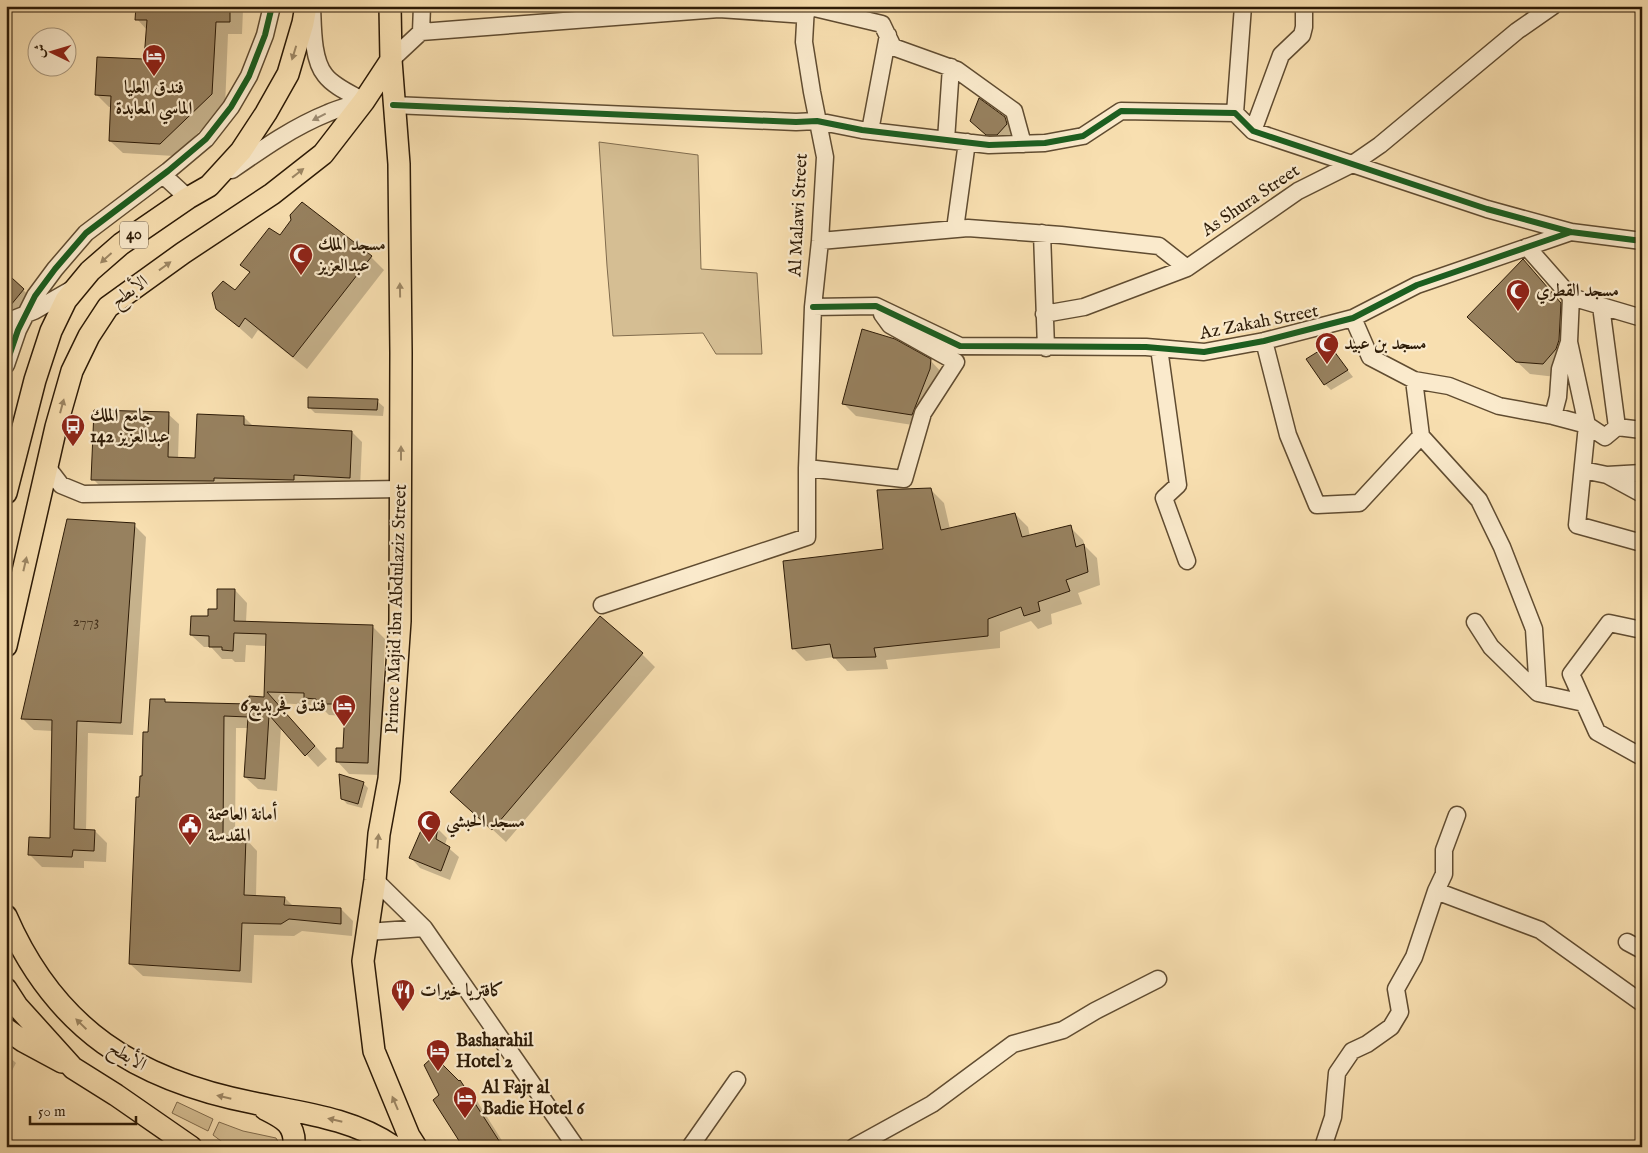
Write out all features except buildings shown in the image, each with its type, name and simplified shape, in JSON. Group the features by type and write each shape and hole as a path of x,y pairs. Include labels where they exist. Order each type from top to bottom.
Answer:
{"main road":[{"name":"40","path":"6,493 35,380 51,331 66,300 90,271 121,244 188,198 209,186 240,151 266,113 288,74 306,6"},
{"name":"Prince Majid ibn Abdulaziz Street","path":"390,6 393,105 399,164 401,353 400,621 389,779 379,834 375,880 363,961 374,1051 409,1136 416,1147"},
{"name":"الأبطح","path":"6,646 56,427 72,371 88,336 108,307 183,253 272,194 323,154 364,101 391,60"},
{"path":"364,101 393,105"},
{"name":"الأبطح","path":"6,916 32,964 58,1002 91,1034 129,1061 174,1082 217,1095 345,1122 394,1147"},
{"path":"6,989 17,1006 73,1068"},
{"path":"6,1029 22,1041 73,1068 116,1095 191,1147"},
{"path":"253,1103 284,1119 292,1128 294,1147"}],"street":[{"path":"6,365 18,330 35,296 54,268 86,233 206,139 231,107 249,76 265,35 272,6"},
{"path":"312,6 315,52 324,75 336,85 364,101"},
{"path":"421,32 422,6"},
{"path":"1235,113 1243,6"},
{"path":"1253,131 1281,55 1302,35 1304,6"},
{"name":"As Shura Street","path":"1044,314 1084,307 1187,268 1298,191 1354,163 1380,145 1517,30 1553,6"},
{"path":"391,60 421,32 719,7 806,9 882,24 893,46 957,70 1014,110 1023,144"},
{"name":"Al Malawi Street","path":"602,605 806,537 813,308 820,241 825,158 804,42 806,9"},
{"path":"870,131 888,35"},
{"path":"946,140 951,68"},
{"path":"209,186 265,146 299,127 327,113 364,101"},
{"path":"393,105 796,122 818,121 870,131 989,145 1045,143 1082,136 1121,111 1235,113 1253,131 1354,163 1478,206 1570,232"},
{"path":"955,229 967,142"},
{"path":"163,174 188,198"},
{"path":"820,241 968,228 1042,233 1159,246 1187,268"},
{"name":"Az Zakah Street","path":"813,308 876,306 960,346 1159,348 1204,352 1264,341 1353,318 1417,285 1570,232 1642,241"},
{"path":"1042,233 1046,348"},
{"path":"1527,246 1571,297 1642,318"},
{"path":"6,322 34,311 78,286"},
{"path":"1571,297 1569,342 1587,425 1578,525 1642,543"},
{"path":"807,468 904,479 924,413 956,362 890,325 876,306"},
{"path":"1601,306 1618,427"},
{"path":"1353,318 1370,357 1414,380 1449,386 1499,406 1553,416 1587,425 1606,437 1618,427 1642,430"},
{"path":"1264,341 1288,435 1317,504 1359,503 1421,436"},
{"path":"1553,416 1558,397 1560,369 1569,342"},
{"path":"1159,348 1178,485 1164,498 1188,561"},
{"path":"1414,380 1421,436 1479,500 1502,547 1534,629 1538,694"},
{"path":"48,468 61,485 82,494 400,489"},
{"path":"1583,470 1607,475 1642,473"},
{"path":"1607,475 1642,494"},
{"path":"1475,622 1491,647 1538,694 1584,703"},
{"path":"1642,630 1610,624 1571,674 1597,732 1642,757"},
{"path":"1323,1147 1333,1118 1337,1072 1352,1051 1368,1044 1391,1027 1400,1012 1396,989 1414,957 1436,891 1444,874 1444,850 1457,815"},
{"path":"375,880 424,928 576,1147"},
{"path":"1436,891 1540,930 1642,1004"},
{"path":"367,932 424,928"},
{"path":"1627,942 1642,950"},
{"path":"854,1147 932,1104 1013,1044 1063,1030 1095,1011 1158,980"},
{"path":"690,1147 737,1080"}],"shaded area":[{"path":"599,142 698,155 701,269 757,273 762,354 716,354 703,333 613,336"},
{"path":"177,1102 213,1119 208,1131 172,1113"},
{"path":"219,1122 243,1131 276,1138 281,1147 229,1147 213,1135"}],"cycle path":[{"path":"6,365 18,330 35,296 86,233 168,171 206,139 231,107 249,76 265,35 272,6"},
{"path":"393,105 796,122 817,121 862,130 989,145 1045,143 1083,136 1121,111 1235,113 1253,131 1487,209 1571,232"},
{"path":"813,307 876,306 960,346 1146,347 1204,352 1264,341 1353,318 1417,285 1571,232 1642,241"}],"place":[{"name":"فندق العليا الماسي المعابدة","path":"154,77"},
{"name":"مسجد الملك عبدالعزيز","path":"301,276"},
{"name":"مسجد القطري","path":"1518,312"},
{"name":"مسجد بن عبيد","path":"1327,365"},
{"name":"جامع الملك عبدالعزيز 142","path":"73,447"},
{"name":"فندق فجربديع6","path":"344,727"},
{"name":"مسجد الحبشي","path":"429,843"},
{"name":"أمانة العاصمة المقدسة","path":"190,846"},
{"name":"كافتريا خيرات","path":"403,1012"},
{"name":"Basharahil Hotel 2","path":"438,1072"},
{"name":"Al Fajr al Badie Hotel 6","path":"465,1119"}]}
